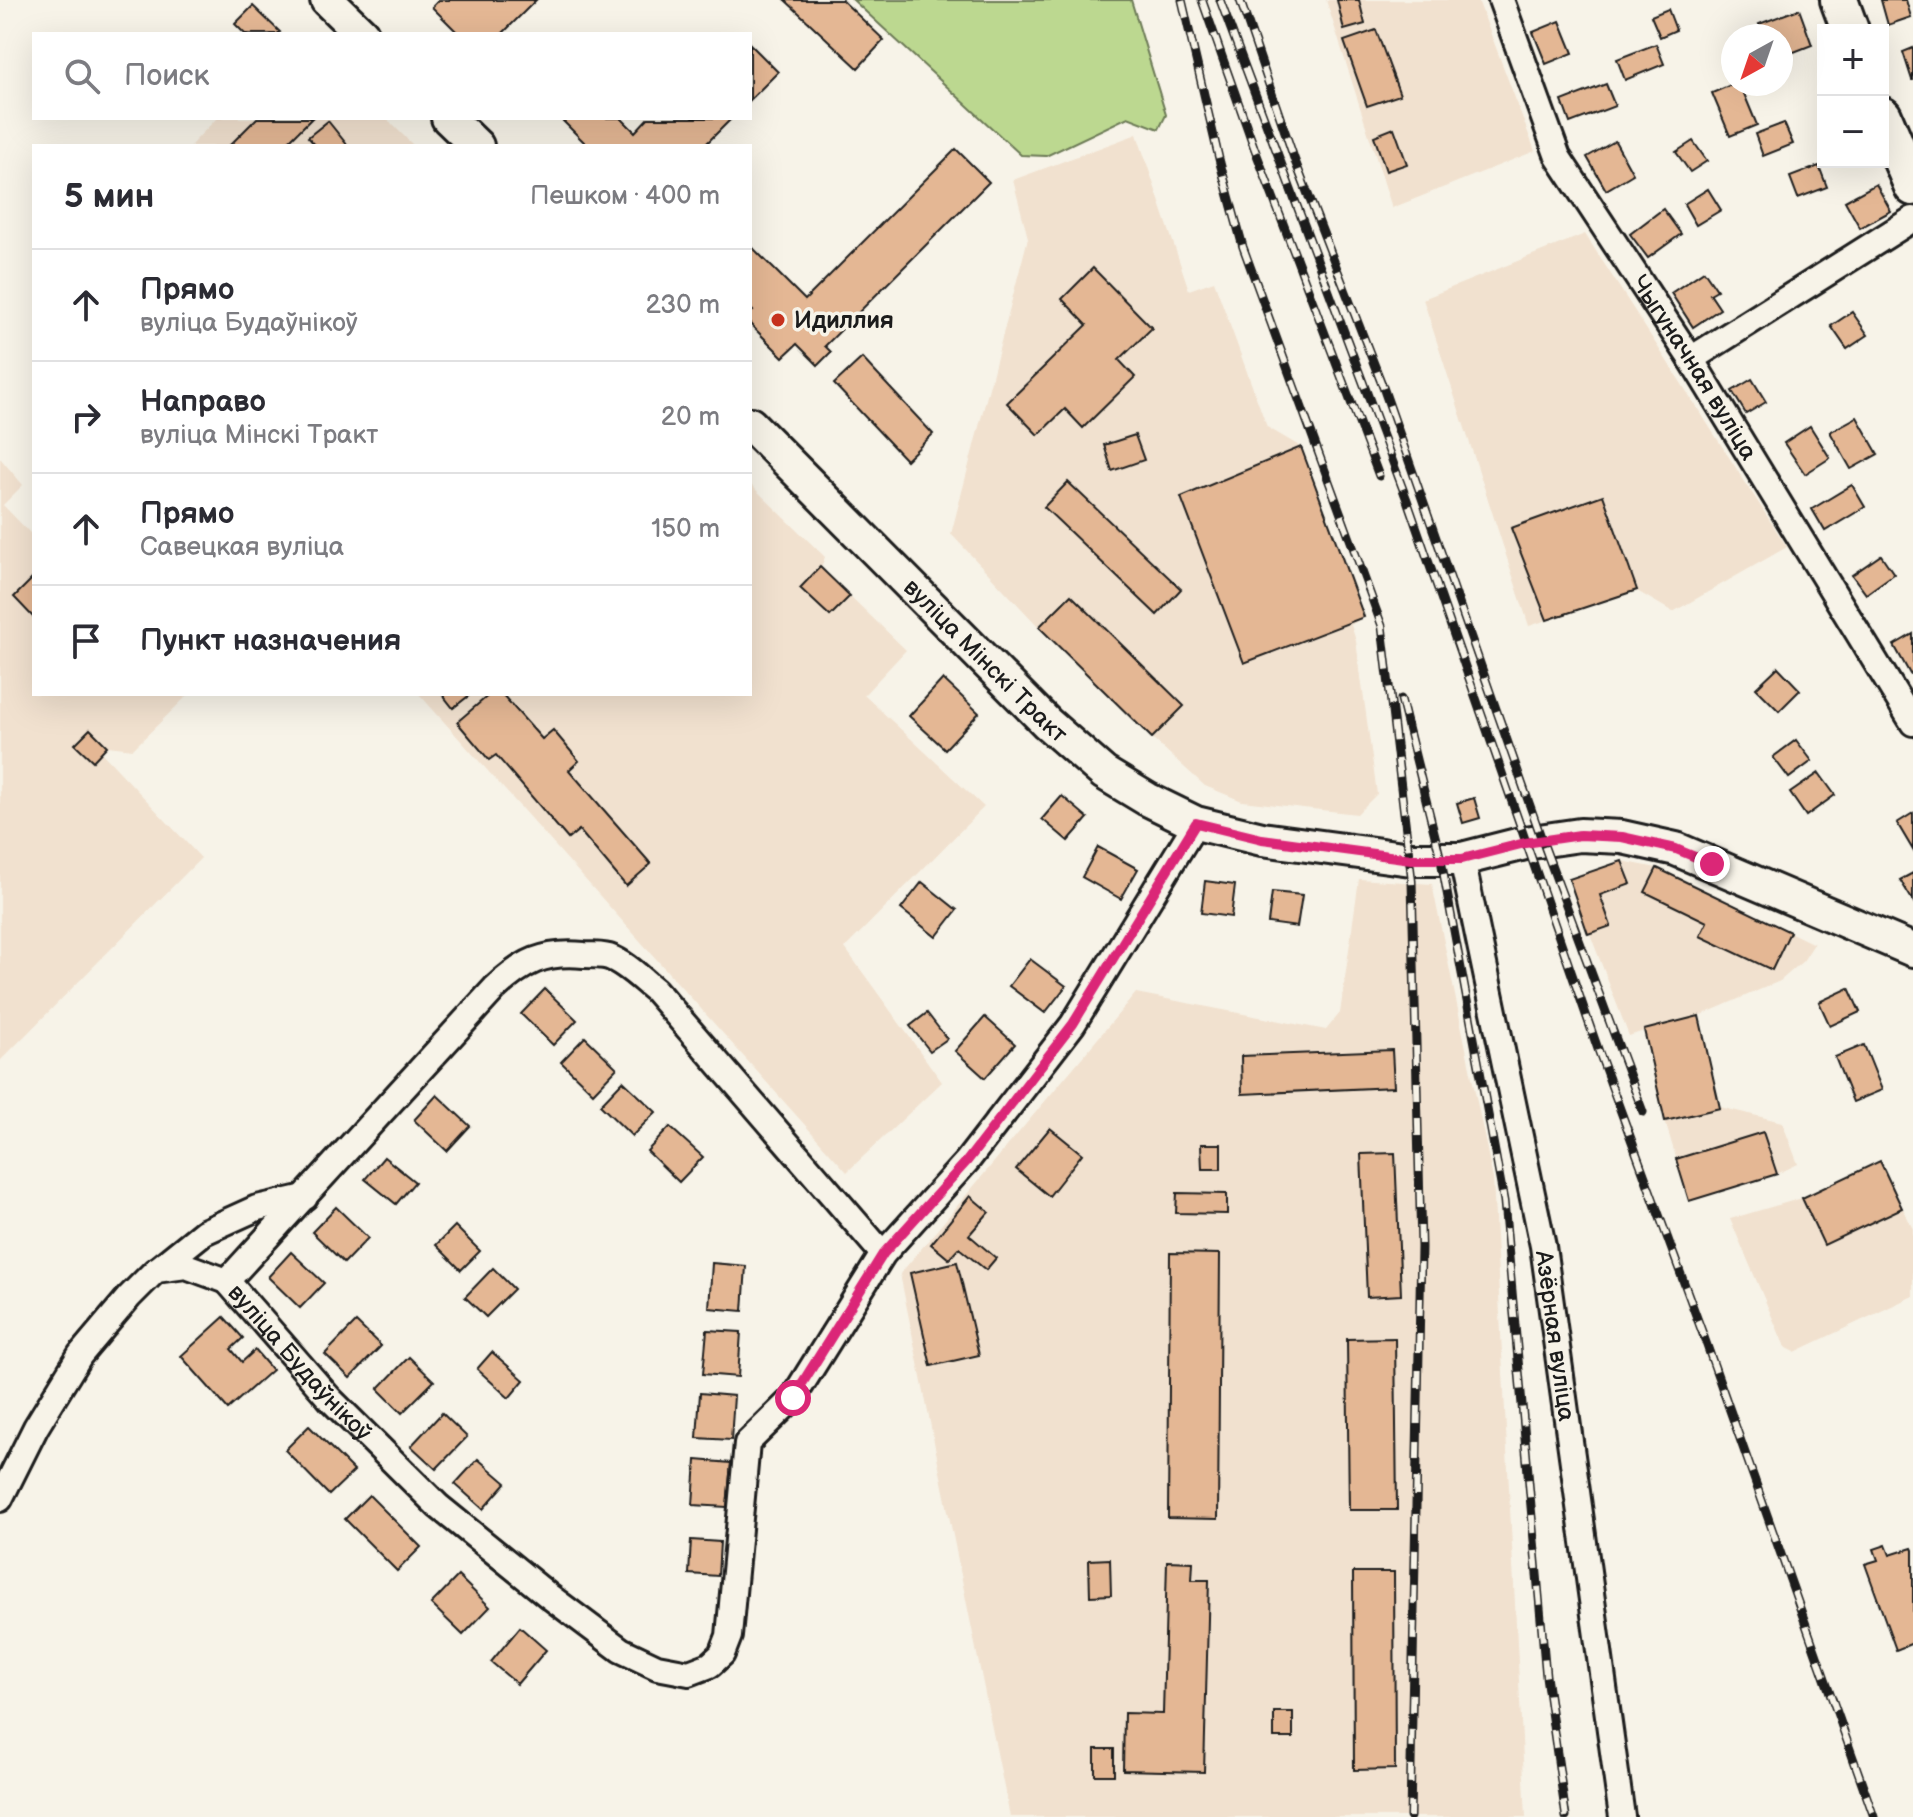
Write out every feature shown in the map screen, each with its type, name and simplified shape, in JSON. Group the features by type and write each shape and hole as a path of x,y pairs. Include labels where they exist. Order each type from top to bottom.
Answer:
{"main road":[{"path":"1839,0 1848,24"},
{"path":"1889,130 1913,187"}],"street":[{"path":"327,0 360,32"},
{"name":"Чыгуначная вуліца","path":"1501,0 1558,157 1691,359 1913,723"},
{"path":"450,120 475,144"},
{"path":"1691,359 1913,219"},
{"name":"вуліца Мінскі Тракт","path":"752,426 1047,723 1104,773 1196,823 1262,839 1411,859 1462,859 1525,843 1580,835 1622,837 1676,849 1913,950"},
{"name":"вуліца Будаўнікоў","path":"883,1254 655,990 631,970 608,957 572,953 540,957 517,968 495,988 227,1281 330,1399 438,1506 549,1596 621,1650 657,1667 689,1673 710,1665 722,1654 729,1636 747,1443 793,1398 883,1254 967,1161 1073,1024 1196,823"},
{"name":"Азёрная вуліца","path":"1462,859 1543,1246 1622,1817"},
{"path":"0,1499 36,1427 80,1355 156,1270 204,1232 257,1208 305,1197"},
{"path":"156,1270 186,1266 227,1281"}],"shaded area":[{"path":"1326,0 1478,0 1535,151 1392,208"},
{"path":"215,120 388,120 412,144 192,144"},
{"path":"1137,134 1189,290 1214,281 1267,427 1301,447 1364,617 1351,625 1356,641 1377,794 1357,814 1242,801 1205,786 1039,627 951,534 1028,238 1013,180"},
{"path":"1585,234 1787,547 1673,612 1637,591 1529,626 1423,299"},
{"path":"0,458 23,485 3,505 32,535 32,696 187,696 133,749 108,746 101,752 201,858 0,1061"},
{"path":"752,486 825,557 821,568 906,650 864,695 984,807 845,948 942,1082 847,1172 421,696 752,696"},
{"path":"1622,861 1657,868 1814,944 1803,961 1780,981 1699,1016 1720,1107 1782,1122 1798,1164 1777,1174 1689,1201 1665,1121 1644,1031 1629,1036 1569,879"},
{"path":"1359,879 1432,884 1493,1179 1526,1817 1010,1817 900,1274 1136,993 1326,1030 1340,1013"},
{"path":"1880,1161 1913,1229 1913,1296 1795,1352 1785,1347 1730,1219 1802,1198"}],"green space":[{"path":"853,0 1131,0 1166,115 1159,129 1128,117 1046,156 1021,155"}],"building":[{"path":"439,0 536,0 504,32 457,32 432,7"},
{"path":"785,0 842,0 884,40 858,68"},
{"path":"1337,0 1359,0 1365,24 1344,30"},
{"path":"1881,0 1906,0 1911,17 1888,24"},
{"path":"253,6 280,32 243,32 235,24"},
{"path":"1668,9 1676,30 1660,37 1651,16"},
{"path":"1799,9 1812,45 1793,52 1793,24 1759,24"},
{"path":"1560,21 1573,53 1546,64 1533,32"},
{"path":"1376,30 1400,95 1367,106 1344,41"},
{"path":"1656,44 1664,64 1625,80 1617,59"},
{"path":"752,46 778,72 752,98"},
{"path":"1913,48 1913,80 1912,80 1903,52"},
{"path":"1606,84 1615,106 1570,123 1562,101"},
{"path":"1721,89 1721,96 1745,96 1757,125 1730,136 1712,93"},
{"path":"255,120 310,120 286,144 231,144"},
{"path":"562,120 623,120 635,132 646,120 730,120 706,144 586,144"},
{"path":"328,121 346,144 314,144 308,137"},
{"path":"1784,123 1793,144 1763,156 1755,134"},
{"path":"1394,128 1407,164 1386,171 1374,136"},
{"path":"1615,141 1633,174 1606,190 1587,157"},
{"path":"1693,141 1707,161 1690,172 1676,152"},
{"path":"956,149 989,182 825,346 831,352 818,365 797,344 783,357 752,326 752,247 805,300"},
{"path":"1817,167 1827,187 1798,198 1790,177"},
{"path":"1876,184 1891,211 1860,228 1845,201"},
{"path":"1708,189 1721,210 1696,225 1684,204"},
{"path":"1663,209 1681,234 1648,258 1630,234"},
{"path":"1093,268 1152,328 1119,360 1135,377 1083,428 1065,409 1038,435 1007,403 1087,325 1062,299"},
{"path":"1704,271 1717,290 1710,294 1720,309 1693,327 1671,293"},
{"path":"1852,312 1868,335 1847,349 1831,326"},
{"path":"862,358 933,434 906,460 834,384"},
{"path":"1752,379 1766,402 1746,414 1732,391"},
{"path":"1857,417 1878,454 1851,469 1830,432"},
{"path":"1810,426 1830,458 1805,474 1784,443"},
{"path":"1135,435 1144,460 1112,471 1104,445"},
{"path":"1301,447 1364,617 1244,663 1181,497"},
{"path":"1068,482 1181,589 1157,615 1044,507"},
{"path":"1852,485 1865,507 1825,531 1812,509"},
{"path":"1603,495 1637,590 1547,620 1511,528"},
{"path":"1881,555 1894,574 1866,594 1852,575"},
{"path":"820,567 850,596 830,616 800,588"},
{"path":"32,579 32,616 14,597"},
{"path":"1071,595 1184,706 1152,738 1039,627"},
{"path":"1913,634 1913,673 1910,674 1894,645"},
{"path":"1778,667 1800,690 1779,711 1756,688"},
{"path":"943,679 979,713 945,749 909,716"},
{"path":"444,696 468,696 453,708"},
{"path":"488,696 504,696 542,739 553,730 579,761 569,770 651,864 626,886 579,830 568,839 496,755 489,760 457,722"},
{"path":"90,729 107,746 93,761 75,744"},
{"path":"1796,740 1812,761 1789,778 1773,757"},
{"path":"1819,773 1835,795 1806,816 1790,793"},
{"path":"1062,796 1088,818 1068,841 1042,819"},
{"path":"1474,798 1480,818 1463,823 1457,803"},
{"path":"1913,813 1913,850 1897,823"},
{"path":"1098,847 1138,869 1121,899 1082,877"},
{"path":"1622,861 1631,884 1600,895 1611,926 1588,934 1569,879"},
{"path":"1657,868 1790,932 1772,970 1700,936 1707,922 1645,892"},
{"path":"1913,873 1913,901 1900,880"},
{"path":"1205,881 1235,885 1231,917 1201,913"},
{"path":"922,882 957,910 936,937 901,909"},
{"path":"1272,892 1302,895 1297,927 1268,923"},
{"path":"1030,959 1066,986 1045,1013 1009,986"},
{"path":"1849,988 1860,1012 1830,1026 1819,1002"},
{"path":"545,989 577,1020 553,1045 521,1014"},
{"path":"927,1013 947,1039 930,1051 910,1026"},
{"path":"1699,1016 1720,1108 1665,1121 1644,1030"},
{"path":"985,1017 1015,1044 985,1078 955,1051"},
{"path":"585,1037 617,1068 593,1093 561,1062"},
{"path":"1864,1045 1882,1090 1853,1102 1835,1057"},
{"path":"1392,1050 1394,1087 1242,1094 1241,1056"},
{"path":"623,1081 656,1112 632,1136 600,1105"},
{"path":"437,1095 470,1126 447,1151 414,1120"},
{"path":"670,1127 703,1157 679,1182 647,1151"},
{"path":"1050,1128 1082,1154 1049,1196 1016,1169"},
{"path":"1763,1132 1777,1174 1689,1201 1676,1159"},
{"path":"1201,1144 1221,1144 1221,1169 1202,1169"},
{"path":"1395,1153 1401,1295 1367,1297 1361,1154"},
{"path":"384,1157 415,1182 396,1204 365,1179"},
{"path":"1880,1161 1902,1208 1824,1245 1802,1198"},
{"path":"1177,1193 1227,1194 1227,1214 1176,1213"},
{"path":"970,1196 989,1212 969,1235 996,1258 986,1270 959,1248 949,1259 931,1244"},
{"path":"336,1207 368,1238 344,1263 312,1232"},
{"path":"455,1226 480,1251 461,1270 436,1245"},
{"path":"291,1252 324,1283 300,1308 268,1277"},
{"path":"1170,1253 1220,1254 1218,1519 1168,1518"},
{"path":"957,1262 979,1355 931,1366 910,1273"},
{"path":"712,1263 746,1266 743,1311 709,1308"},
{"path":"493,1268 514,1289 486,1317 465,1297"},
{"path":"224,1317 243,1338 231,1349 242,1362 255,1350 272,1370 228,1409 181,1356"},
{"path":"356,1322 381,1346 350,1378 325,1354"},
{"path":"707,1330 741,1332 738,1377 703,1374"},
{"path":"1395,1338 1397,1510 1349,1510 1347,1339"},
{"path":"492,1352 524,1380 509,1398 477,1369"},
{"path":"409,1357 434,1381 402,1413 378,1389"},
{"path":"700,1393 734,1396 731,1440 697,1438"},
{"path":"442,1413 467,1437 436,1469 411,1446"},
{"path":"309,1426 354,1471 329,1495 285,1450"},
{"path":"478,1459 506,1483 483,1509 455,1484"},
{"path":"696,1460 731,1463 727,1507 693,1505"},
{"path":"369,1495 421,1547 397,1571 345,1519"},
{"path":"691,1540 720,1542 718,1576 689,1574"},
{"path":"1886,1545 1890,1555 1913,1550 1913,1643 1896,1650 1865,1564 1878,1560 1874,1549"},
{"path":"1110,1559 1111,1595 1090,1596 1089,1560"},
{"path":"1167,1561 1193,1562 1192,1580 1209,1580 1204,1772 1123,1770 1124,1713 1163,1714"},
{"path":"1353,1572 1394,1572 1395,1769 1354,1770"},
{"path":"458,1576 490,1607 463,1635 431,1604"},
{"path":"520,1627 546,1650 517,1684 491,1662"},
{"path":"1274,1712 1293,1712 1293,1738 1274,1738"},
{"path":"1095,1749 1114,1749 1114,1775 1095,1775"}],"railway":[{"path":"1182,0 1243,247 1382,626 1412,881 1421,1247 1410,1817"},
{"path":"1202,0 1254,147 1379,476"},
{"path":"1220,0 1407,500 1599,1052 1874,1817"},
{"path":"1240,0 1295,161 1383,387 1542,840 1643,1112"},
{"path":"1401,699 1441,860 1504,1201 1546,1676 1566,1817"}],"place":[{"name":"Идиллия","path":"778,320"}],"route":[{"path":"793,1398 883,1254 967,1161 1073,1024 1196,823 1262,839 1411,859 1441,860 1462,859 1525,843 1580,835 1622,837 1676,849 1712,864"}]}
